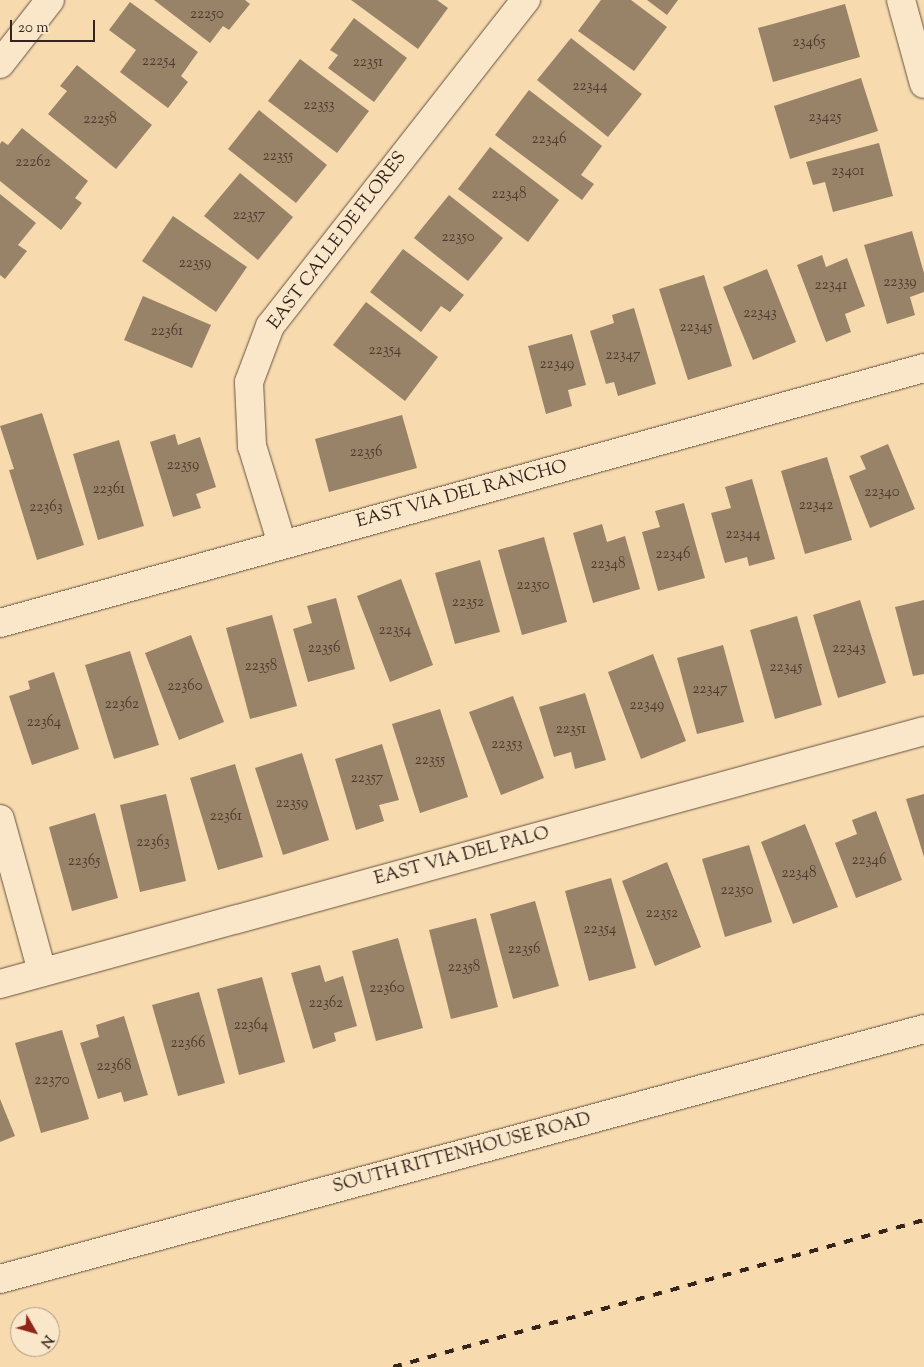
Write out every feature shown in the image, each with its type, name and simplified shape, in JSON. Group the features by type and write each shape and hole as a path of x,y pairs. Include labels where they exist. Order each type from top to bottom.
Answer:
{"street":[{"path":"0,64 50,0"},
{"name":"EAST CALLE DE FLORES","path":"282,544 252,446 249,382 270,326 526,0"},
{"path":"901,0 924,84"},
{"name":"EAST VIA DEL RANCHO","path":"0,623 924,368"},
{"name":"EAST VIA DEL PALO","path":"0,984 924,731"},
{"path":"0,819 42,972"},
{"name":"SOUTH RITTENHOUSE ROAD","path":"0,1279 924,1029"}],"building":[{"path":"154,0 245,0 250,4 229,30 223,26 210,43"},
{"path":"351,0 437,0 448,8 418,49"},
{"path":"601,0 631,0 667,27 634,71 578,31"},
{"path":"647,0 678,0 667,15"},
{"path":"130,2 198,52 181,76 188,82 168,108 120,72 136,50 109,30"},
{"path":"845,4 860,57 773,82 758,28"},
{"path":"354,18 407,58 374,102 328,68 338,55 330,50"},
{"path":"571,38 642,94 608,137 537,80"},
{"path":"300,59 369,111 337,153 268,101"},
{"path":"77,65 152,125 116,169 48,114 67,91 60,86"},
{"path":"861,78 878,131 790,159 774,106"},
{"path":"529,90 602,146 581,175 594,184 582,200 495,135"},
{"path":"259,110 327,165 296,203 228,149"},
{"path":"22,128 88,181 75,198 82,203 61,230 0,181 0,144 2,141 8,145"},
{"path":"879,143 893,196 833,212 825,182 813,185 806,162"},
{"path":"490,147 559,200 528,242 458,189"},
{"path":"240,173 293,217 258,260 204,216"},
{"path":"0,194 36,223 18,245 27,251 5,279 0,275"},
{"path":"449,195 503,238 468,281 414,238"},
{"path":"173,216 247,267 216,312 142,261"},
{"path":"912,231 924,273 924,292 910,297 915,315 887,324 864,245"},
{"path":"403,249 464,295 450,312 441,306 421,332 370,292"},
{"path":"822,255 826,267 847,258 865,306 845,314 851,332 826,342 797,265"},
{"path":"767,269 796,342 753,360 723,287"},
{"path":"704,275 732,366 688,380 659,289"},
{"path":"143,296 211,325 192,368 124,340"},
{"path":"366,302 438,357 405,401 333,345"},
{"path":"634,308 656,384 618,396 614,382 606,384 590,331 614,323 612,315"},
{"path":"572,334 586,385 568,390 572,406 546,414 528,346"},
{"path":"42,413 84,545 37,560 9,470 14,469 0,426"},
{"path":"402,415 417,468 329,492 315,439"},
{"path":"175,434 178,445 200,437 216,487 196,494 201,508 173,517 150,442"},
{"path":"119,440 144,526 98,540 73,454"},
{"path":"888,444 915,509 870,528 849,476 866,469 860,456"},
{"path":"827,457 852,540 805,554 781,471"},
{"path":"752,479 775,559 749,566 747,557 725,563 711,513 731,508 725,487"},
{"path":"684,503 705,578 658,591 642,532 660,527 655,511"},
{"path":"602,524 607,542 625,536 640,589 593,603 573,533"},
{"path":"544,537 567,622 522,635 498,550"},
{"path":"480,560 500,632 455,644 435,573"},
{"path":"401,579 433,665 390,682 357,596"},
{"path":"336,598 355,669 308,682 293,629 312,623 307,606"},
{"path":"860,600 886,683 838,698 813,615"},
{"path":"924,600 924,674 913,676 895,607"},
{"path":"272,615 297,706 250,719 226,628"},
{"path":"797,616 822,705 775,719 750,630"},
{"path":"191,635 224,722 179,740 145,653"},
{"path":"723,645 744,722 697,734 677,658"},
{"path":"130,651 159,745 114,759 85,665"},
{"path":"653,654 686,741 641,759 608,672"},
{"path":"54,672 79,749 32,765 9,696 30,689 28,681"},
{"path":"585,693 606,760 575,769 571,752 554,757 539,707"},
{"path":"513,696 544,778 501,795 469,712"},
{"path":"440,709 468,797 420,813 392,724"},
{"path":"382,744 399,800 379,805 384,821 356,830 335,759"},
{"path":"302,753 329,840 283,855 255,768"},
{"path":"235,764 263,857 218,870 190,778"},
{"path":"166,794 186,881 140,892 120,805"},
{"path":"924,794 924,857 906,799"},
{"path":"876,811 902,880 856,898 835,843 857,834 852,820"},
{"path":"95,813 118,898 72,911 49,827"},
{"path":"805,824 838,907 793,924 761,842"},
{"path":"749,845 772,922 725,937 702,859"},
{"path":"667,862 701,947 655,966 622,881"},
{"path":"611,878 636,968 589,981 565,891"},
{"path":"535,901 559,986 513,999 490,914"},
{"path":"476,918 498,1007 451,1019 429,930"},
{"path":"398,938 423,1028 376,1041 352,951"},
{"path":"320,965 325,982 343,976 357,1026 334,1033 336,1041 313,1049 291,973"},
{"path":"262,977 285,1062 239,1075 217,989"},
{"path":"199,992 225,1083 178,1096 152,1005"},
{"path":"124,1016 148,1095 124,1102 121,1092 98,1099 80,1043 99,1037 96,1025"},
{"path":"62,1030 89,1119 41,1133 15,1043"},
{"path":"0,1099 15,1136 0,1142"}],"railway":[{"path":"393,1367 924,1220"}]}
